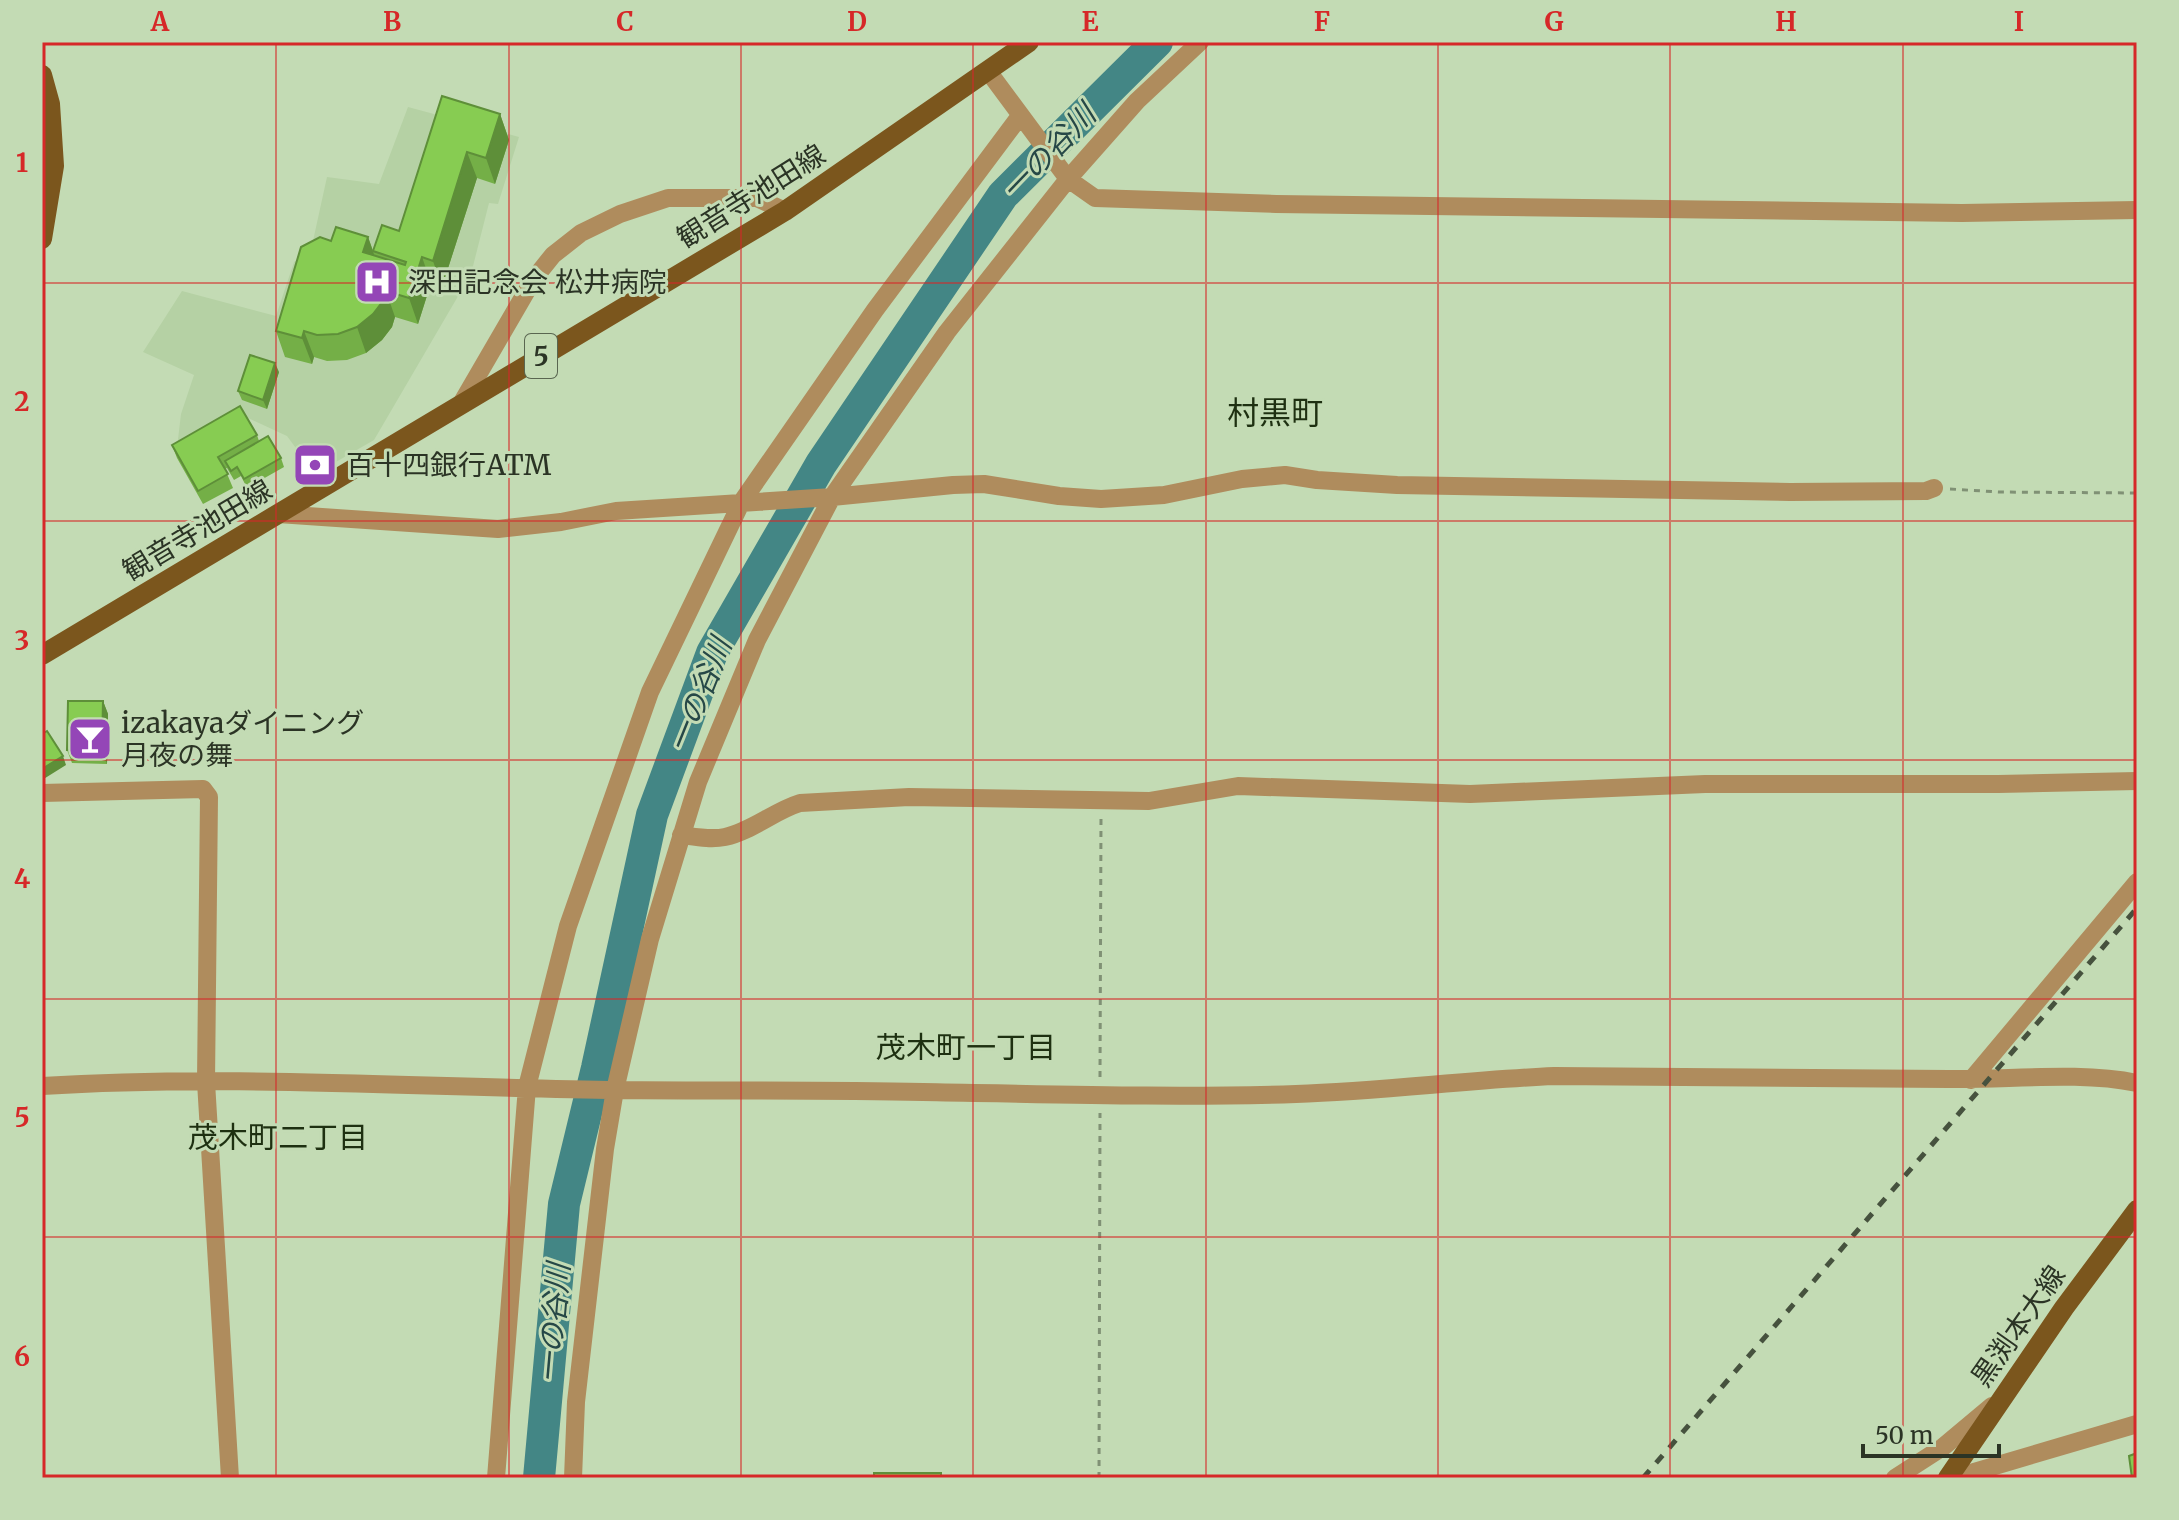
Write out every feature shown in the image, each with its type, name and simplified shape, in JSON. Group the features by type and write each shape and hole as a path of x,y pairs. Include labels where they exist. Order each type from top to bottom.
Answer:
{"main road":[{"name":"観音寺池田線","path":"42,655 785,211 1029,42"},
{"path":"42,75 50,104 54,166 42,239"},
{"name":"黒渕本大線","path":"1951,1478 2064,1308 2137,1210"}],"street":[{"path":"573,1478 576,1402 605,1149 615,1090 650,939 681,835 698,782 757,640 832,497 947,332 1068,179 1137,101 1200,42"},
{"path":"988,71 1068,179 1095,198 1962,213 2137,210"},
{"path":"496,1478 527,1087 568,926 650,692 741,503 875,310 1020,116"},
{"path":"461,404 533,280 553,255 581,233 620,214 668,198 757,198 785,211"},
{"path":"278,514 498,529 561,522 616,511 984,484 1101,499 1164,495 1242,479 1285,475 1397,485 1790,492 1926,491 1934,488"},
{"path":"681,835 711,839 727,837 800,803 909,797 1149,801 1238,786 1470,794 1705,784 2137,781"},
{"path":"42,793 203,789 209,797 206,1082 230,1478"},
{"path":"1971,1080 2137,882"},
{"path":"42,1086 206,1082 1100,1095 1310,1093 1554,1076 1971,1080 2112,1077 2137,1083"},
{"path":"1895,1478 1943,1447 2001,1399"},
{"path":"1951,1478 2137,1424"}],"path":[{"path":"1934,488 1998,492 2137,493"},
{"path":"1099,1478 1101,801"}],"shaded area":[{"name":"深田記念会 松井病院","path":"408,107 519,137 498,204 489,203 471,274 374,440 315,474 287,436 246,417 176,456 181,414 194,375 143,352 182,291 276,316 294,262 311,250 327,177 379,184"}],"building":[{"path":"442,96 500,114 486,158 467,152 433,261 422,257 409,298 386,291 373,314 357,327 338,334 317,335 304,331 302,338 276,331 301,247 320,237 331,241 336,227 368,237 363,252 405,265 406,262 373,251 382,225 399,231"},
{"path":"250,355 275,363 263,400 238,391"},
{"path":"240,406 257,435 218,457 228,474 198,491 172,445"},
{"path":"268,436 281,458 244,479 237,467 231,471 225,461"},
{"path":"312,454 320,464 314,468 306,458"},
{"name":"izakayaダイニング 月夜の舞","path":"68,701 103,701 102,750 67,750"},
{"path":"47,731 63,756 42,769 42,734"},
{"path":"2137,1453 2137,1478 2132,1478 2129,1456"},
{"path":"874,1473 941,1473 941,1478 874,1478"}],"waterway":[{"name":"一の谷川","path":"539,1478 564,1204 652,815 712,653 821,464 1003,195 1157,42"}],"railway":[{"path":"1643,1478 2137,908"}],"place":[{"name":"深田記念会 松井病院","path":"377,282"},
{"name":"百十四銀行ATM","path":"315,465"},
{"name":"izakayaダイニング 月夜の舞","path":"90,739"}],"district":[{"name":"村黒町","path":"1275,413"},
{"name":"茂木町一丁目","path":"966,1047"},
{"name":"茂木町二丁目","path":"278,1137"}]}
